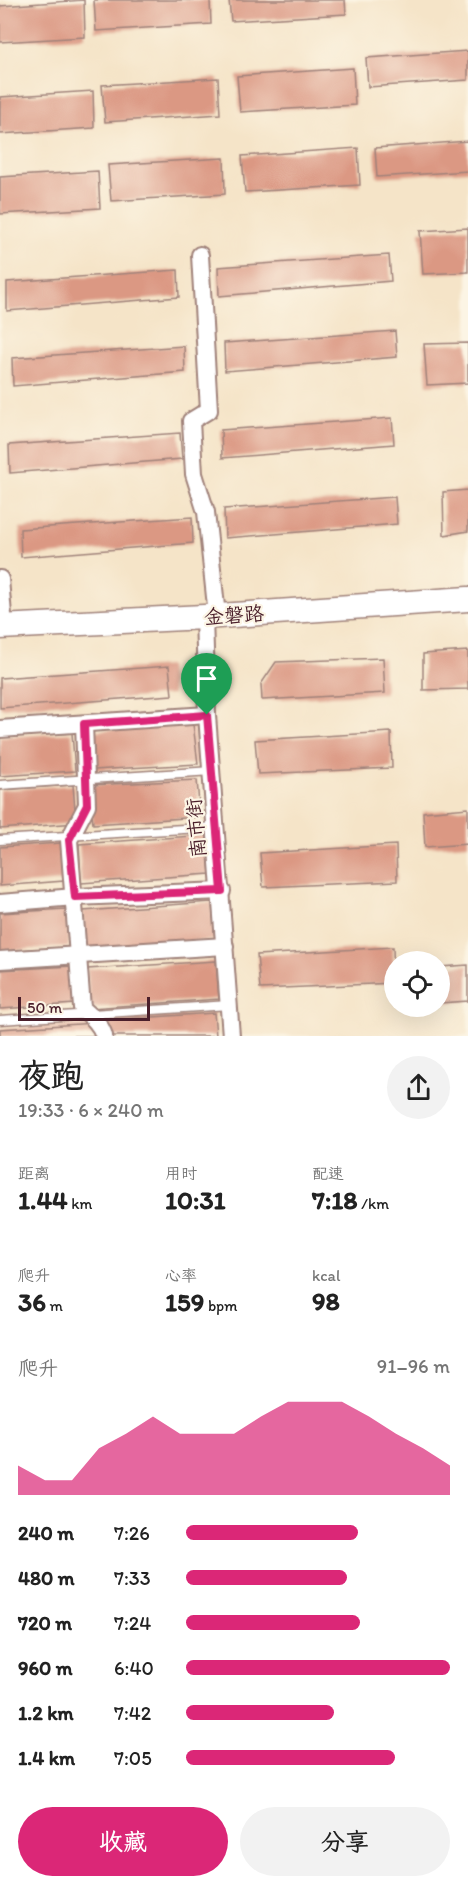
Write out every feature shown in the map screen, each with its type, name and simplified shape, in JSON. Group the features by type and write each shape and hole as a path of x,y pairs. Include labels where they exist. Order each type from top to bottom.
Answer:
{"street":[{"name":"南市街","path":"200,255 209,410 191,421 194,474 206,512 211,616 207,715 222,891 231,1036"},
{"path":"0,579 2,627"},
{"name":"金磐路","path":"2,627 468,599"},
{"path":"0,729 207,715"},
{"path":"84,724 87,805 69,840 82,1008 104,1036"},
{"path":"0,903 75,897 222,891"},
{"path":"0,960 225,946"}],"lane":[{"path":"0,785 212,771"},
{"path":"0,840 217,827"},
{"path":"0,1020 229,1005"}],"building":[{"path":"84,0 85,37 0,42 0,6"},
{"path":"94,0 210,0 211,24 96,31"},
{"path":"229,0 345,0 346,14 231,21"},
{"path":"468,51 468,80 368,87 366,58"},
{"path":"353,68 355,105 240,112 237,76"},
{"path":"218,78 220,114 105,122 102,85"},
{"path":"93,91 94,128 0,134 0,97"},
{"path":"468,141 468,171 377,177 375,148"},
{"path":"358,148 360,185 245,192 242,156"},
{"path":"224,158 225,194 111,201 108,165"},
{"path":"98,171 100,208 0,214 0,177"},
{"path":"468,228 468,272 423,274 420,231"},
{"path":"389,255 391,281 219,296 218,267"},
{"path":"178,270 179,297 7,311 7,282"},
{"path":"395,331 397,357 225,371 224,343"},
{"path":"468,343 468,383 427,385 424,344"},
{"path":"184,346 185,372 13,386 12,358"},
{"path":"392,418 394,444 222,458 221,430"},
{"path":"180,433 182,459 10,473 9,445"},
{"path":"468,490 468,531 444,535 443,492"},
{"path":"395,497 397,524 225,538 224,509"},
{"path":"192,517 193,543 21,557 20,529"},
{"path":"468,651 468,689 423,690 423,654"},
{"path":"383,658 385,693 262,700 261,684 276,662"},
{"path":"169,666 172,695 0,708 0,678"},
{"path":"193,724 198,764 93,770 90,731"},
{"path":"391,732 392,768 258,774 255,740"},
{"path":"72,733 75,771 0,776 0,737"},
{"path":"197,780 200,817 93,824 90,785"},
{"path":"73,785 76,823 0,829 0,790"},
{"path":"468,808 468,844 425,847 423,812"},
{"path":"207,835 210,874 81,883 79,844"},
{"path":"61,843 64,881 0,886 0,847"},
{"path":"396,845 397,881 263,887 260,853"},
{"path":"212,902 215,940 86,950 83,911"},
{"path":"66,909 69,947 0,951 0,913"},
{"path":"393,947 393,951 384,951 384,983 260,989 257,955"},
{"path":"216,961 219,999 90,1008 87,969"},
{"path":"468,965 468,1001 450,1002 450,966"},
{"path":"73,966 75,1004 0,1009 0,970"},
{"path":"214,1013 216,1036 108,1036 107,1020"},
{"path":"95,1023 96,1036 0,1036 0,1029"}],"route":[{"path":"207,715 222,891 75,897 69,840 87,805 84,724 207,715"}]}
